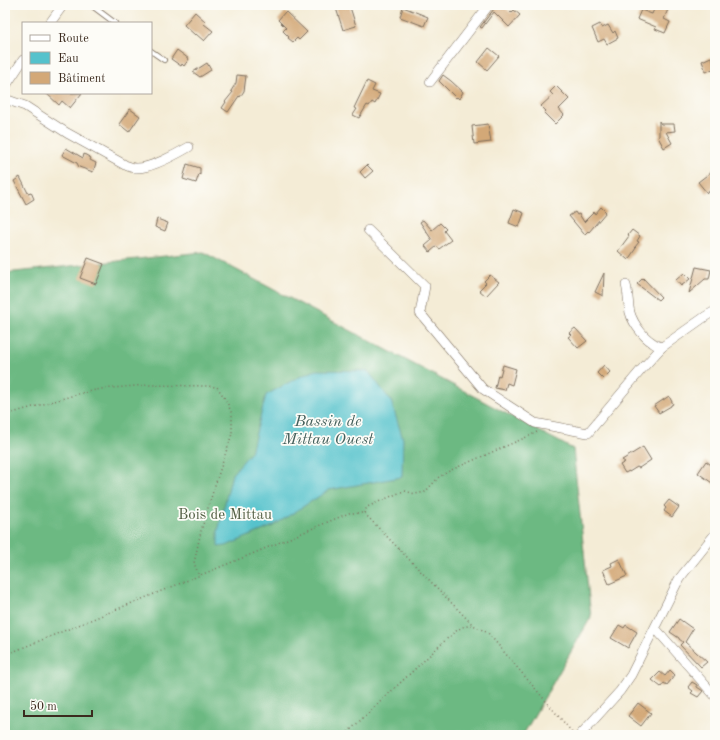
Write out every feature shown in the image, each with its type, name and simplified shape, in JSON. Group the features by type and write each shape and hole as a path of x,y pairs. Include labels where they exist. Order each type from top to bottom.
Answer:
{"street":[{"path":"51,22 63,5"},
{"path":"430,82 489,5"},
{"path":"5,87 22,62"},
{"path":"5,99 25,106 66,133 125,165 135,168 147,166 167,159 189,147"},
{"path":"368,230 425,286 420,313 483,389 535,422 588,433 641,370 662,348 706,316 715,312"},
{"path":"626,285 629,308 634,323 646,338 653,344 662,348"},
{"path":"580,735 620,691 632,675 679,579 715,534"},
{"path":"655,628 715,696"}],"lane":[{"path":"91,5 114,22"},
{"path":"152,52 164,60"}],"path":[{"path":"5,415 100,389 147,385 217,387 226,400 232,414 232,434 201,531 194,563 200,576"},
{"path":"364,513 368,507 398,493 405,491 415,494 425,492 439,477 451,470 529,436 549,425"},
{"path":"5,655 200,576 349,513 364,513 474,625 488,633 574,735"},
{"path":"345,735 452,634 462,627 474,625"}],"green space":[{"name":"Bois de Mittau","path":"203,252 573,449 591,617 523,735 5,735 5,273"}],"water":[{"name":"Bassin de Mittau Ouest","path":"316,370 368,371 391,401 403,439 402,477 329,490 273,526 226,546 218,547 218,531 232,474 251,452 266,395 297,378"}],"building":[{"path":"335,5 347,5 347,7 350,7 356,26 343,30"},
{"path":"495,5 498,5 501,9 504,6 511,13 514,10 520,15 509,27 494,12 482,28 480,27 494,9"},
{"path":"656,5 669,7 664,19 670,22 665,33 655,29 656,27 637,19 641,10 652,14"},
{"path":"403,7 428,17 424,26 400,17"},
{"path":"195,12 206,22 204,24 213,31 204,41 184,25"},
{"path":"285,12 307,32 299,40 297,38 293,42 283,31 286,28 278,20"},
{"path":"600,24 602,28 608,25 613,33 615,31 618,38 607,44 604,39 598,42 592,28"},
{"path":"489,48 499,56 487,70 478,62"},
{"path":"177,50 189,59 184,66 182,64 181,66 171,59"},
{"path":"711,57 715,68 706,72 702,61"},
{"path":"207,63 211,70 200,77 193,72"},
{"path":"237,75 246,76 244,91 228,112 222,108 233,92 231,91 236,83"},
{"path":"443,75 463,92 459,99 457,97 456,98 439,81"},
{"path":"367,81 375,85 372,91 380,94 375,104 372,102 369,106 367,105 359,118 353,115 357,109 354,108"},
{"path":"556,86 569,99 559,109 564,115 555,124 544,113 546,111 541,106 553,95 550,92"},
{"path":"47,94 81,94 70,108 62,101 59,105"},
{"path":"130,109 140,116 129,132 119,124"},
{"path":"659,121 661,124 674,124 675,131 666,132 672,143 664,148 658,137"},
{"path":"488,124 491,142 474,144 472,126"},
{"path":"66,148 83,158 84,154 91,158 90,160 96,163 93,172 79,167 77,163 62,155"},
{"path":"187,164 200,168 200,175 199,174 196,183 183,179"},
{"path":"367,165 373,171 365,178 360,172"},
{"path":"715,169 715,185 712,187 713,189 707,193 698,182"},
{"path":"20,177 28,193 31,192 34,199 26,204 14,181"},
{"path":"601,207 606,212 589,232 588,231 585,234 569,216 575,212 577,215 579,214 584,222 594,212 595,214"},
{"path":"514,209 524,213 519,227 509,223"},
{"path":"157,219 168,223 165,231 155,227"},
{"path":"423,220 432,230 440,223 446,229 444,231 451,240 439,249 437,246 430,252 425,246 432,240 420,222"},
{"path":"632,230 640,236 637,241 639,242 635,247 636,248 628,260 618,251"},
{"path":"88,258 104,264 96,284 80,278"},
{"path":"696,267 711,270 709,279 705,279 689,293"},
{"path":"604,273 603,296 595,292"},
{"path":"684,273 690,279 681,286 676,280"},
{"path":"490,275 499,282 486,296 479,290 486,283 484,281"},
{"path":"643,278 661,297 658,300 637,284"},
{"path":"575,328 587,341 578,348 568,337 571,335 569,333"},
{"path":"503,365 516,369 512,385 507,383 505,390 495,388 498,375 500,376"},
{"path":"604,365 610,372 603,379 597,373"},
{"path":"669,396 673,404 659,413 654,406"},
{"path":"643,447 651,460 639,468 637,467 625,473 620,465 625,462 622,460"},
{"path":"706,461 715,468 715,485 698,473"},
{"path":"669,500 679,507 672,517 664,511 666,508 664,506"},
{"path":"619,559 627,576 609,584 603,570 612,566 611,563"},
{"path":"679,619 693,629 685,642 707,662 701,667 680,645 683,642 670,632"},
{"path":"619,625 624,628 626,625 637,632 628,648 611,638"},
{"path":"670,670 675,675 667,685 664,683 661,687 652,680 660,672 665,676"},
{"path":"692,682 703,691 698,697 691,693 693,691 688,687"},
{"path":"638,703 651,713 641,726 628,716"}]}
